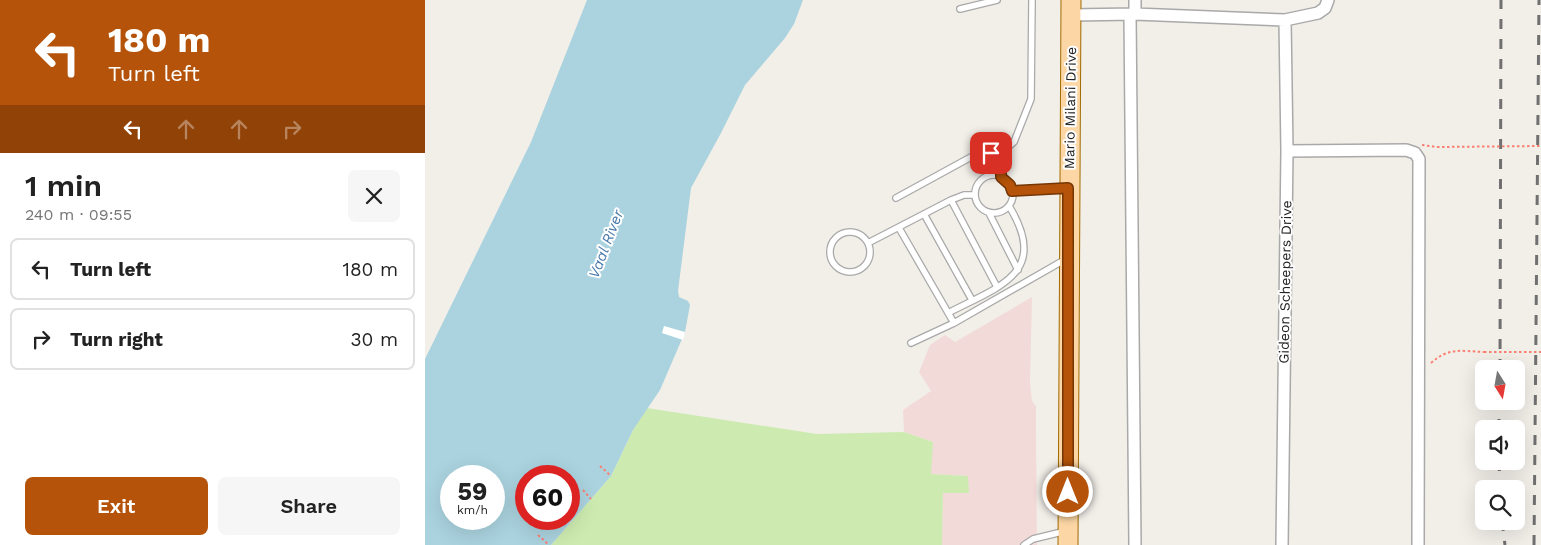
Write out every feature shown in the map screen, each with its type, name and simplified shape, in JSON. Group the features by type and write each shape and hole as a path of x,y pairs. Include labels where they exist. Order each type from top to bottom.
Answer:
{"main road":[{"name":"Mario Milani Drive","path":"1068,538 1070,257 1068,188 1071,7"}],"street":[{"path":"1135,0 1133,14 1135,545"},
{"path":"1071,7 1133,14 1285,20 1318,13 1325,8 1328,0"},
{"name":"Gideon Scheepers Drive","path":"1282,545 1287,151 1285,20"},
{"path":"1287,151 1406,150 1418,156 1420,164 1418,545"}],"lane":[{"path":"960,9 997,0"},
{"path":"896,198 971,157 1001,153 1015,142 1031,99 1033,0"},
{"path":"1001,153 1001,177"},
{"path":"948,313 997,287 1018,270 1024,260 1023,238 1019,222 1009,206 1012,191 1010,185 1001,177 994,175 982,179 978,184 975,195 979,206 989,213 1018,270"},
{"path":"1012,191 1068,188"},
{"path":"868,243 951,200 964,195 975,195"},
{"path":"951,200 997,287"},
{"path":"989,213 996,213 1009,206"},
{"path":"924,214 972,300"},
{"path":"899,228 954,323"},
{"path":"853,232 860,234 868,243 870,257 862,268 849,272 842,271 830,256 832,243 841,234 853,232"},
{"path":"911,343 954,323 1070,257"},
{"path":"1024,545 1033,539 1068,538"}],"path":[{"path":"1437,147 1541,146"},
{"path":"1419,374 1441,354 1450,351 1541,352"},
{"path":"600,466 611,476"},
{"path":"583,490 591,499"},
{"path":"538,535 549,545"}],"shaded area":[{"path":"1032,297 1030,383 1032,401 1036,406 1037,545 942,545 943,493 967,476 930,474 933,442 904,432 903,410 931,391 919,372 930,345 945,335 955,342"}],"green space":[{"path":"647,408 817,434 904,432 933,442 931,474 968,476 969,493 943,493 942,545 551,545 564,530 580,530 580,512 611,476 633,430"}],"water":[{"name":"Vaal River","path":"587,0 803,0 794,24 785,38 745,85 691,188 678,291 679,297 688,301 690,305 685,332 660,390 633,430 611,476 580,512 580,465 515,465 515,530 564,530 551,545 425,545 425,359 531,142"}],"pier":[{"path":"664,326 685,332 683,340 662,333"}],"railway":[{"path":"1500,360 1501,0"},
{"path":"1534,545 1539,0"},
{"path":"1499,410 1499,420"},
{"path":"1499,470 1500,480"},
{"path":"1503,530 1505,545"}],"route":[{"path":"991,153 1001,153 1001,177 1010,185 1012,191 1068,188 1070,257 1068,492"}]}
